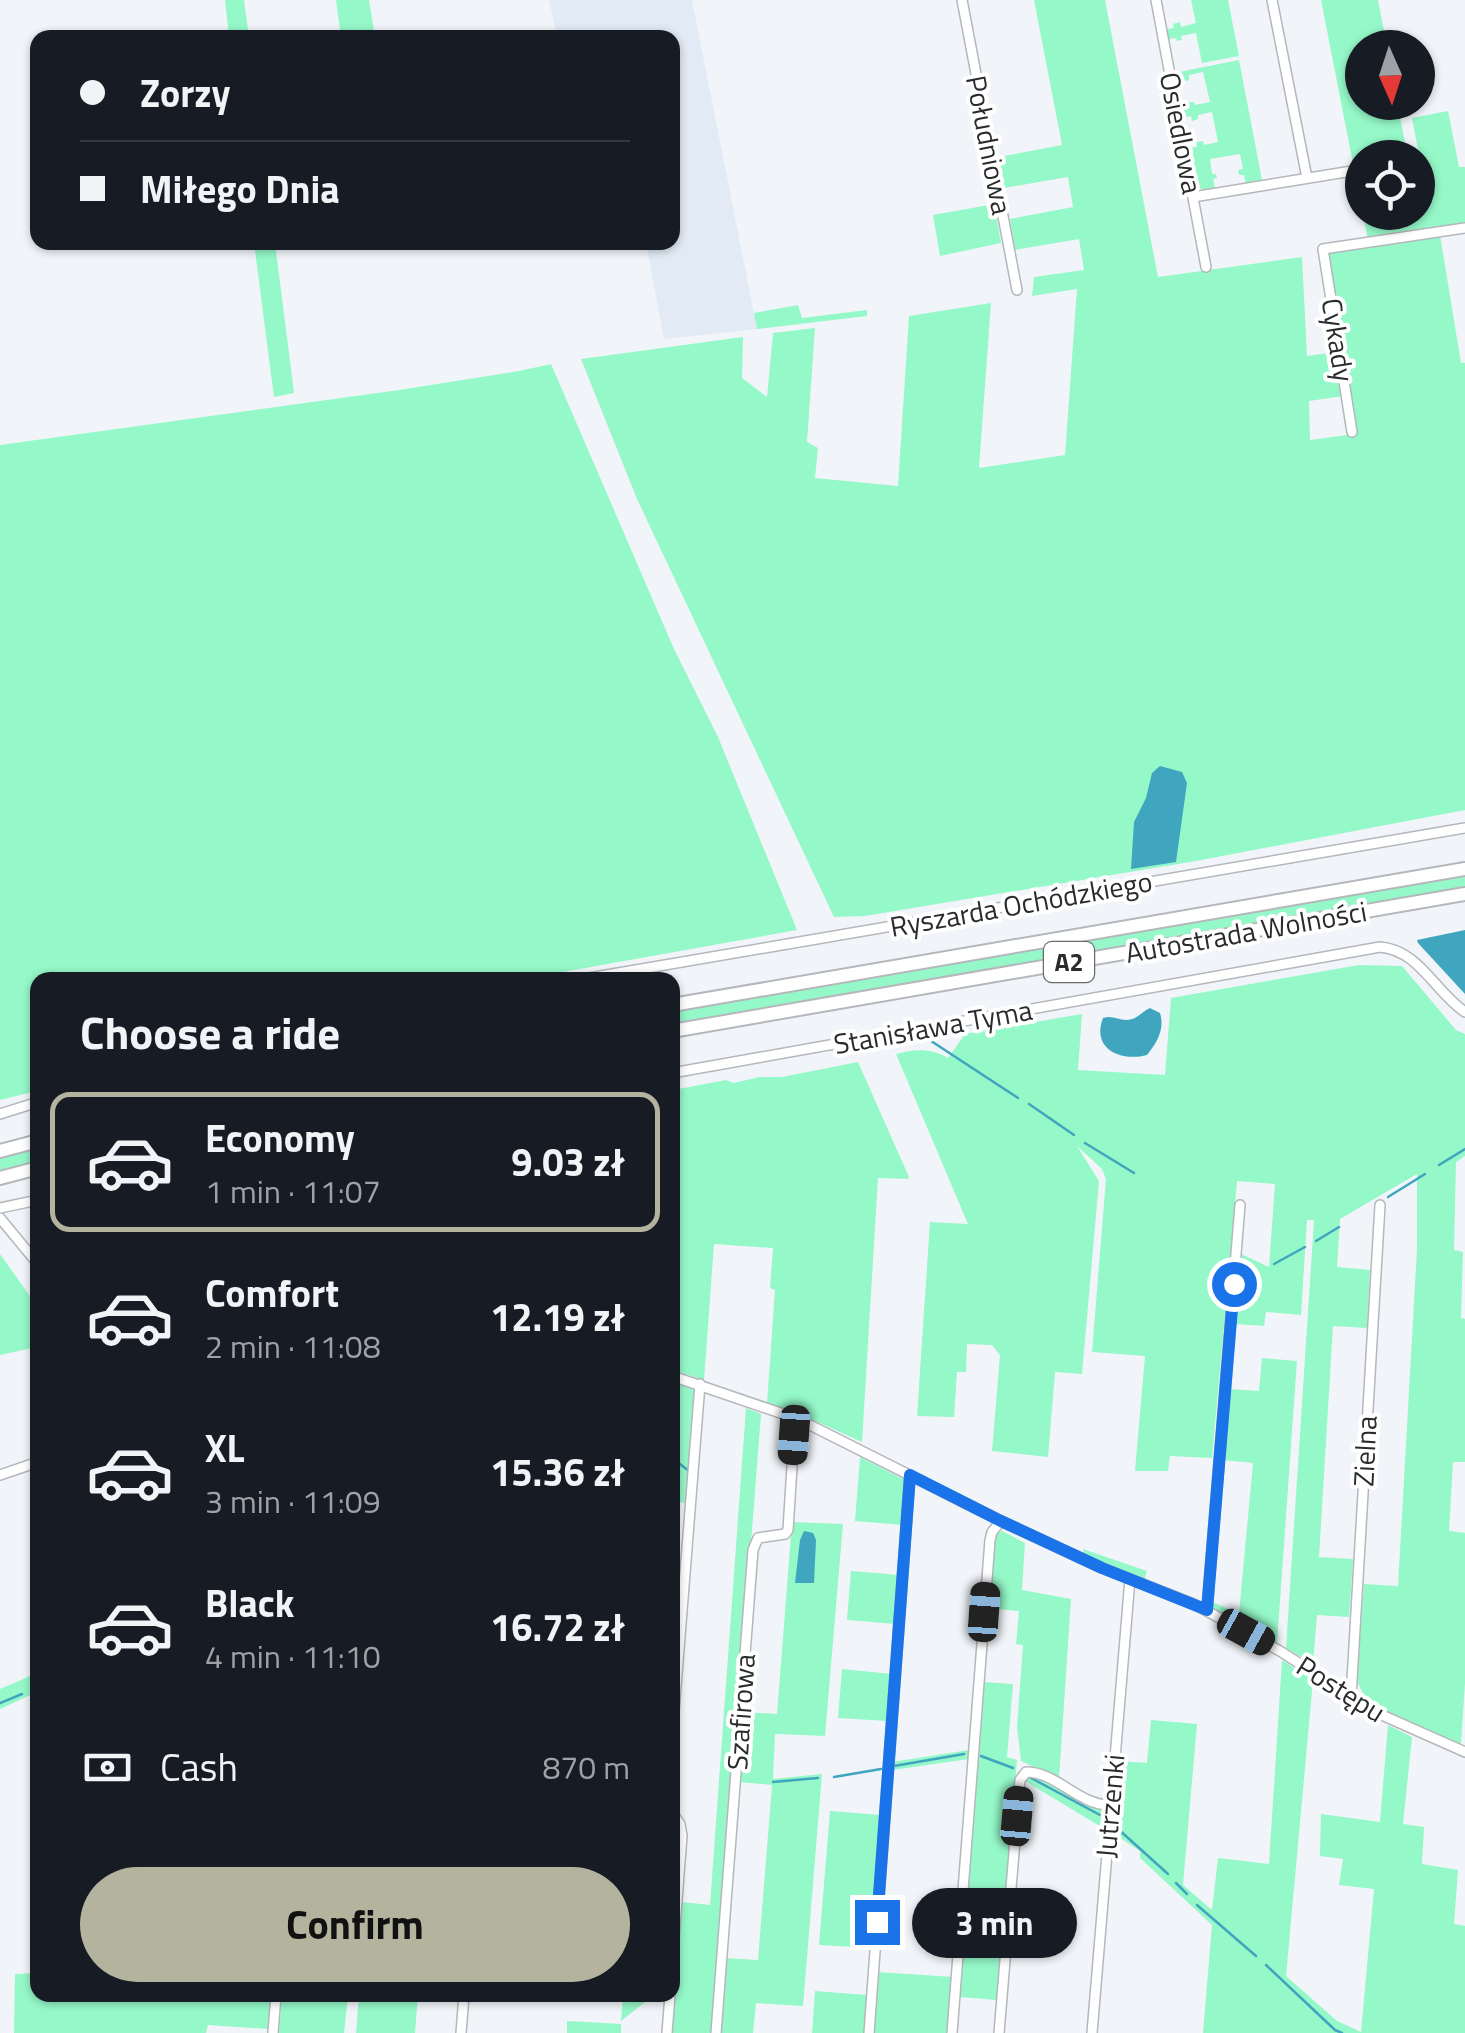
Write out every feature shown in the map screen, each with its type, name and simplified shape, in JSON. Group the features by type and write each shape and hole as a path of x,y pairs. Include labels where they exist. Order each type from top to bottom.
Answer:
{"highway":[{"name":"Autostrada Wolności","path":"680,1004 1465,869"},
{"name":"Autostrada Wolności","path":"680,1030 1465,894"},
{"path":"0,1151 30,1143"},
{"path":"0,1178 30,1170"}],"street":[{"name":"Południowa","path":"962,0 1017,290"},
{"name":"Osiedlowa","path":"1156,0 1206,266"},
{"path":"1272,0 1307,178"},
{"path":"1193,196 1345,172"},
{"name":"Cykady","path":"1352,432 1324,249 1465,228"},
{"name":"Ryszarda Ochódzkiego","path":"624,972 1465,828"},
{"name":"Stanisława Tyma","path":"680,1072 1380,947 1409,957 1465,1012"},
{"path":"0,1114 30,1105"},
{"path":"0,1208 30,1202"},
{"path":"1207,1610 1240,1205"},
{"name":"Zielna","path":"1351,1698 1380,1205"},
{"path":"1,1219 30,1254"},
{"name":"Postępu","path":"680,1378 798,1419 1001,1521 1207,1610 1280,1651 1351,1698 1401,1725 1465,1751"},
{"path":"680,1636 700,1384"},
{"name":"Szafirowa","path":"716,2033 753,1550 758,1538 780,1536 788,1530 798,1419"},
{"path":"0,1475 30,1465"},
{"path":"869,2033 910,1475"},
{"path":"952,2033 990,1540 1001,1521"},
{"name":"Jutrzenki","path":"1092,2033 1130,1579"},
{"path":"999,2033 1020,1780 1030,1771 1095,1805 1110,1805"},
{"path":"680,1824 680,1862"},
{"path":"273,2033 275,2002"},
{"path":"461,2033 463,2002"},
{"path":"667,2033 669,2002"}],"shaded area":[{"path":"549,0 692,0 757,329 664,339 647,250 680,250 680,30 555,30"}],"green space":[{"path":"225,0 244,0 248,30 228,30"},
{"path":"336,0 369,0 374,30 340,30"},
{"path":"1034,0 1105,0 1158,277 1302,257 1307,356 1336,352 1344,396 1309,401 1310,440 1355,434 1326,253 1440,235 1461,363 1465,363 1465,810 1196,861 865,916 834,917 637,499 581,359 743,337 742,378 767,397 773,333 815,328 807,442 818,448 815,478 898,486 909,316 991,303 979,468 1065,455 1077,289 1032,296 1034,277 1084,270 1079,239 1015,250 1010,219 1073,207 1068,177 1004,188 999,157 1062,145"},
{"path":"1191,0 1228,0 1239,56 1202,63 1196,33 1181,36 1182,40 1168,39 1166,29 1174,28 1173,24 1180,22 1181,27 1196,23"},
{"path":"1321,0 1378,0 1384,30 1345,30 1345,120 1400,120 1405,140 1348,140"},
{"path":"1239,60 1262,180 1246,184 1238,170 1243,169 1240,154 1210,159 1212,174 1217,178 1213,179 1215,188 1203,190 1195,185 1189,148 1197,147 1196,142 1218,142 1212,112 1198,115 1192,121 1191,116 1183,118 1181,108 1189,106 1189,102 1210,102 1203,72 1189,75 1185,81 1183,77 1176,79 1174,73"},
{"path":"1448,111 1459,167 1465,167 1465,227 1368,240 1366,230 1435,230 1435,140 1416,140 1412,120 1435,120 1435,114"},
{"path":"994,204 1001,243 940,256 933,215"},
{"path":"255,250 276,250 294,393 274,397"},
{"path":"798,305 802,318 867,310 867,316 757,329 754,313"},
{"path":"551,364 674,649 718,737 797,930 563,972 30,972 30,1093 0,1100 0,445"},
{"path":"1465,877 1465,886 1344,910 680,1024 680,1010"},
{"path":"1359,965 1402,966 1456,1030 1465,1034 1465,1156 1456,1162 1454,1250 1463,1252 1465,1462 1453,1462 1449,1531 1465,1533 1461,1744 1369,1703 1357,1681 1364,1584 1398,1586 1417,1249 1417,1174 1340,1219 1337,1267 1370,1270 1367,1328 1333,1326 1319,1557 1353,1559 1349,1617 1317,1615 1313,1664 1286,1648 1314,1220 1307,1220 1301,1315 1266,1312 1264,1326 1235,1324 1241,1254 1269,1267 1275,1184 1237,1181 1212,1458 1170,1456 1168,1471 1135,1471 1145,1356 1092,1352 1106,1179 1102,1169 1077,1146 1099,1181 1082,1374 1055,1372 1048,1457 992,1451 1000,1355 992,1345 967,1344 966,1372 957,1372 954,1417 917,1416 930,1222 968,1224 896,1054 923,1050 948,1058 965,1034 1082,1014 1078,1070 1165,1075 1171,998"},
{"path":"858,1062 909,1177 878,1178 862,1442 767,1403 775,1290 770,1288 773,1248 714,1244 704,1380 680,1372 680,1089 726,1080 733,1083"},
{"path":"30,1149 30,1164 0,1172 0,1157"},
{"path":"0,1254 30,1296 30,1349 0,1355"},
{"path":"1262,1358 1297,1361 1277,1643 1211,1608 1212,1602 1239,1613 1253,1463 1223,1460 1229,1389 1259,1391"},
{"path":"680,1383 697,1388 689,1503 680,1502"},
{"path":"746,1408 761,1414 713,2033 672,2033 674,2002 680,2002 682,1902 710,1905"},
{"path":"860,1457 907,1481 902,1525 855,1521"},
{"path":"792,1522 843,1524 825,1736 775,1734 773,1779 822,1774 803,2006 756,2003 753,2033 719,2033 725,1958 758,1960 772,1785 738,1782 743,1712 777,1714"},
{"path":"1002,1531 1025,1543 1022,1590 1071,1599 1059,1779 1021,1761 1017,1727 1023,1645 1016,1644 1019,1611 989,1608 995,1535"},
{"path":"1083,1549 1147,1571 1144,1580 1084,1556"},
{"path":"680,1563 684,1564 680,1615"},
{"path":"851,1571 899,1575 895,1624 847,1620"},
{"path":"1282,1660 1313,1680 1286,1976 1337,2021 1361,2032 1374,1889 1339,1885 1343,1859 1320,1856 1321,1814 1380,1822 1388,1725 1412,1737 1403,1824 1424,1827 1422,1864 1458,1870 1454,1924 1465,1926 1465,2033 1203,2033 1212,1925 1140,1858 1140,1851 1114,1834 1119,1761 1147,1763 1151,1720 1197,1724 1183,1885 1212,1910 1218,1858 1269,1864"},
{"path":"842,1669 892,1674 888,1721 838,1718"},
{"path":"30,1676 30,1695 0,1709 0,1689"},
{"path":"983,1682 1013,1684 1007,1757 1017,1760 997,2000 959,1997"},
{"path":"969,1750 969,1759 892,1770 892,1762"},
{"path":"1031,1775 1104,1812 1103,1828 1025,1781"},
{"path":"830,1811 881,1815 871,1948 819,1945"},
{"path":"877,1972 953,1977 949,2033 872,2033"},
{"path":"30,1973 30,2002 270,2002 268,2029 208,2025 206,2033 14,2033 15,1974"},
{"path":"815,1991 867,1995 864,2033 812,2033"},
{"path":"281,2002 347,2002 344,2033 279,2033"},
{"path":"358,2002 417,2002 415,2033 356,2033"},
{"path":"623,2002 645,2002 621,2021"},
{"path":"567,2021 621,2024 621,2033 567,2033"}],"water":[{"path":"1160,766 1182,772 1187,783 1176,862 1131,869 1134,822 1152,773"},
{"path":"1465,930 1465,994 1417,940"},
{"path":"1150,1008 1160,1013 1161,1030 1147,1055 1118,1055 1105,1045 1100,1029 1103,1018 1128,1020"},
{"path":"804,1531 813,1533 816,1540 814,1583 795,1583"}],"waterway":[{"path":"925,1037 1018,1098"},
{"path":"1029,1104 1074,1135"},
{"path":"1085,1143 1134,1173"},
{"path":"1439,1165 1465,1149"},
{"path":"1388,1197 1425,1174"},
{"path":"1316,1241 1339,1227"},
{"path":"1274,1264 1305,1247"},
{"path":"680,1464 689,1471"},
{"path":"0,1703 22,1694"},
{"path":"894,1766 964,1754"},
{"path":"981,1756 1013,1768"},
{"path":"834,1777 881,1769"},
{"path":"773,1782 818,1778"},
{"path":"1031,1778 1100,1815"},
{"path":"1117,1828 1168,1874"},
{"path":"1176,1883 1187,1894"},
{"path":"1197,1905 1256,1956"},
{"path":"1266,1965 1342,2033"}],"route":[{"path":"877,1922 910,1475 1102,1568 1207,1610 1234,1284"}]}
